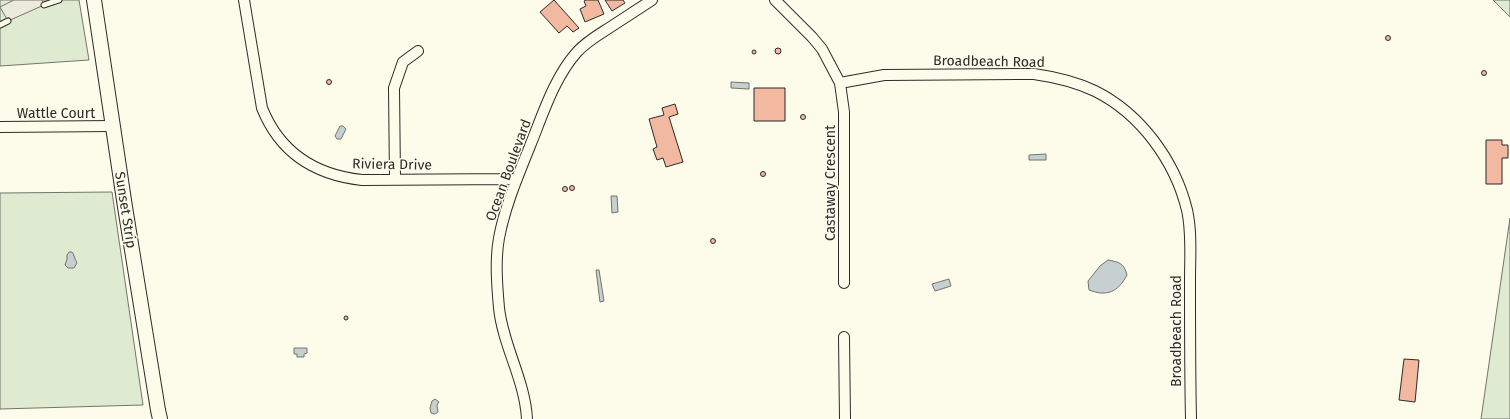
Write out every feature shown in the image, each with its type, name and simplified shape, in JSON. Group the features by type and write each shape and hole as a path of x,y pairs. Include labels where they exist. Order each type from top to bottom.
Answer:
{"street":[{"name":"Sunset Strip","path":"94,0 160,419"},
{"name":"Riviera Drive","path":"244,0 262,108 267,121 282,142 302,160 314,167 338,176 362,180 517,179"},
{"name":"Ocean Boulevard","path":"527,419 522,387 502,328 497,287 499,240 503,219 517,179 552,91 577,52 593,38 652,0"},
{"path":"775,0 822,49 840,83"},
{"path":"395,179 394,88 403,62 418,51"},
{"name":"Broadbeach Road","path":"840,83 870,76 884,75 1028,74 1055,77 1095,92 1114,103 1147,131 1160,149 1170,168 1180,190 1187,211 1190,251 1191,419"},
{"name":"Castaway Crescent","path":"840,83 844,112 844,283"},
{"name":"Wattle Court","path":"0,127 113,126"},
{"path":"844,337 845,419"}],"lane":[{"path":"44,5 59,0"},
{"path":"0,25 8,21"}],"green space":[{"path":"0,0 79,0 89,60 0,66"},
{"path":"1493,0 1510,0 1510,17"},
{"path":"112,192 143,405 0,409 0,193"},
{"path":"1510,218 1510,419 1481,419"}],"shaded area":[{"path":"14,0 42,0 44,5 8,21 0,7"},
{"path":"731,82 749,83 749,89 731,88"},
{"path":"340,126 343,126 346,129 341,139 337,139 335,136"},
{"path":"1046,154 1046,160 1029,160 1029,155"},
{"path":"611,196 617,196 618,212 612,213"},
{"path":"69,252 73,253 77,263 74,268 68,268 65,265"},
{"path":"1108,260 1118,262 1123,266 1127,275 1124,281 1120,286 1111,292 1101,293 1089,290 1088,281 1100,266"},
{"path":"596,270 599,270 604,301 600,302"},
{"path":"949,279 951,286 935,291 932,284"},
{"path":"294,348 307,348 307,353 304,354 304,357 297,357 297,354 294,354"},
{"path":"435,399 439,402 437,405 438,412 435,414 431,413 430,408 432,401"}],"building":[{"path":"554,0 579,28 573,32 567,26 559,33 540,12"},
{"path":"598,0 604,14 585,22 580,9 586,6 584,1"},
{"path":"605,0 623,0 625,3 612,11"},
{"path":"1388,35 1391,38 1388,41 1385,38"},
{"path":"778,48 781,51 778,54 775,51"},
{"path":"752,50 756,50 756,54 752,54"},
{"path":"1484,70 1487,73 1484,76 1481,73"},
{"path":"329,79 332,82 329,85 326,82"},
{"path":"754,88 785,88 785,121 754,121"},
{"path":"675,104 678,114 669,117 683,162 666,167 663,158 657,160 653,149 657,147 649,119 664,115 662,108"},
{"path":"803,114 806,117 803,120 800,117"},
{"path":"1486,140 1502,140 1502,145 1508,145 1508,158 1502,158 1502,184 1486,184"},
{"path":"763,171 766,174 763,177 760,174"},
{"path":"572,185 575,188 572,191 569,188"},
{"path":"565,186 568,189 565,192 562,189"},
{"path":"713,238 716,241 713,244 710,241"},
{"path":"344,316 348,316 348,320 344,320"},
{"path":"1404,359 1419,360 1415,402 1399,400"}]}
